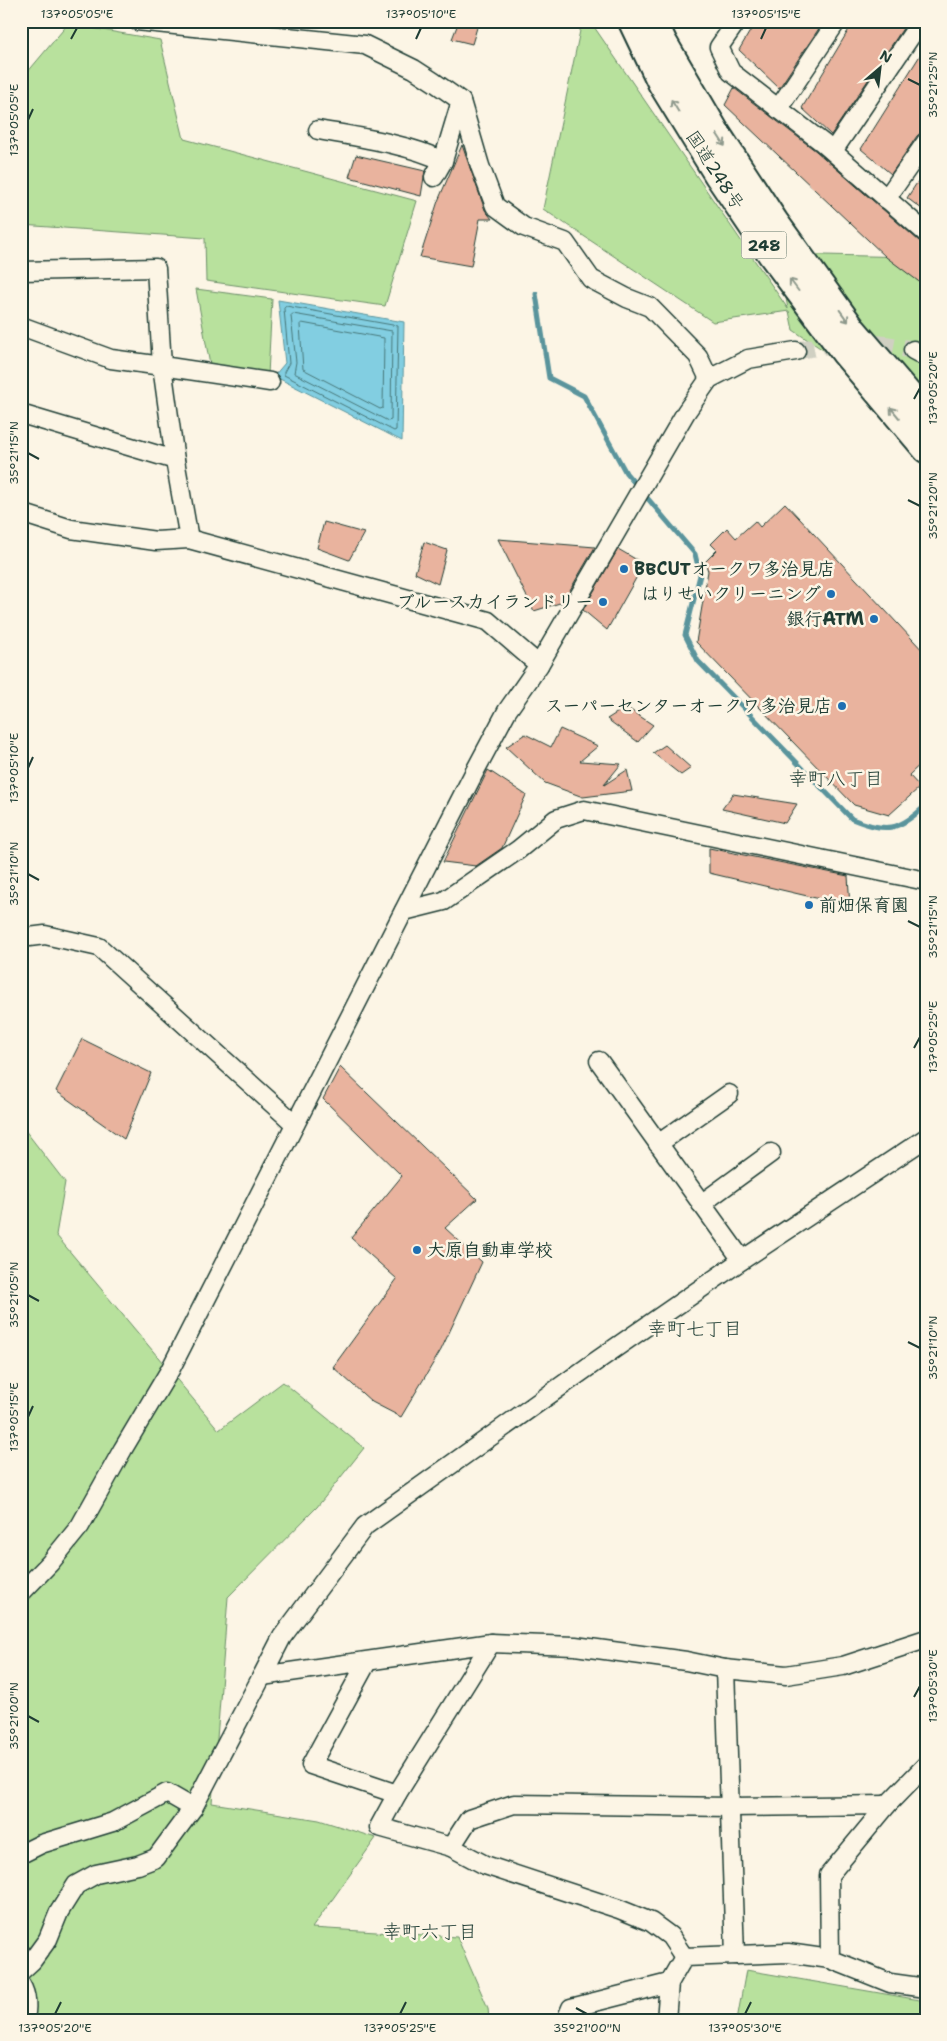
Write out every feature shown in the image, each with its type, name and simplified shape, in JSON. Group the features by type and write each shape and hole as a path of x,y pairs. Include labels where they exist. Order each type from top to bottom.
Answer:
{"highway":[{"name":"国道248号","path":"632,21 661,84 717,175 771,255 845,354 926,450"},
{"name":"国道248号","path":"654,21 664,42 716,131 775,221 854,329 926,414"}],"street":[{"path":"137,21 365,45 414,69 462,101 480,166 495,206 524,227 565,242 591,279 627,298 650,307 698,356 709,379"},
{"path":"737,21 719,47 730,72 833,152 926,233"},
{"path":"778,109 837,21"},
{"path":"833,152 921,21"},
{"path":"434,177 443,161 462,101"},
{"path":"318,130 349,135 428,154 443,161"},
{"path":"886,199 926,142"},
{"path":"21,271 156,268 162,366 175,460 189,539"},
{"path":"21,326 111,359 270,382"},
{"path":"21,1593 50,1563 80,1526 170,1370 507,711 539,665 686,412 709,379 748,359 796,351"},
{"path":"21,414 175,460"},
{"path":"21,513 71,529 156,541 189,539 488,621 539,665"},
{"path":"404,910 444,901 518,850 556,819 584,810 926,881"},
{"path":"21,938 45,936 99,947 295,1124"},
{"path":"599,1061 742,1260"},
{"path":"658,1144 729,1094"},
{"path":"21,1971 48,1939 58,1912 76,1885 96,1874 138,1865 156,1858 193,1808 282,1637 365,1526 742,1260 926,1138"},
{"path":"701,1204 771,1153"},
{"path":"262,1676 491,1643 575,1646 686,1661 725,1669 786,1675 843,1666 926,1639"},
{"path":"491,1643 397,1794 379,1827 451,1847 485,1865 619,1909 651,1922 670,1936 684,1957"},
{"path":"367,1662 312,1765 397,1794"},
{"path":"725,1669 735,1955"},
{"path":"830,1959 830,1875 887,1805 926,1766"},
{"path":"21,1854 41,1844 113,1822 167,1793 193,1808"},
{"path":"451,1847 469,1819 514,1804 731,1807 887,1805"},
{"path":"684,1957 788,1953 830,1959 890,1984 926,1988"},
{"path":"666,2020 669,1983 684,1957"},
{"path":"566,2020 571,2008 669,1983"},
{"path":"21,1985 25,1991 26,2013 24,2020"}],"green space":[{"path":"582,21 590,21 788,309 778,254 913,257 926,270 926,401 894,397 793,330 789,311 713,322 543,209"},
{"path":"68,24 160,40 184,139 417,201 385,306 206,281 205,238 21,225 21,99 26,74"},
{"path":"196,289 272,299 268,375 210,365"},
{"path":"21,1125 65,1182 56,1235 219,1430 283,1382 364,1448 317,1507 228,1597 212,1803 319,1820 376,1838 312,1928 457,1937 488,2008 489,2020 21,2020"},
{"path":"746,1970 920,2000 923,2020 737,2020"}],"water":[{"path":"278,300 404,322 402,441 274,376 285,363"}],"building":[{"path":"459,21 479,21 472,44 452,39"},
{"path":"756,21 824,21 779,88 739,50"},
{"path":"854,21 908,21 831,135 802,108"},
{"path":"926,46 926,128 917,136 891,174 861,149"},
{"path":"734,88 816,151 919,241 926,244 926,287 886,257 725,105"},
{"path":"462,145 485,210 492,219 480,219 471,266 420,257 438,201"},
{"path":"356,155 425,171 421,196 349,177"},
{"path":"926,169 926,212 907,198"},
{"name":"スーパーセンターオークワ多治見店","path":"785,503 926,654 926,759 909,775 920,787 889,815 854,805 696,642 708,571 705,562 717,550 711,544 727,528 736,538 755,521 760,527"},
{"path":"324,522 364,533 349,560 317,548"},
{"path":"498,539 595,547 563,602 534,611"},
{"path":"424,542 447,550 438,584 415,573"},
{"path":"618,549 644,564 607,630 583,610"},
{"path":"626,707 653,725 638,742 607,719"},
{"path":"560,729 598,746 580,761 621,764 604,785 627,770 632,791 583,797 545,783 506,747 525,734 551,747"},
{"path":"665,745 691,768 681,775 653,753"},
{"path":"488,770 526,795 502,848 476,866 443,862"},
{"path":"733,794 797,804 785,823 722,809"},
{"path":"709,848 848,876 850,906 709,873"},
{"path":"82,1039 151,1073 124,1139 56,1091"},
{"name":"大原自動車学校","path":"340,1067 477,1199 445,1228 482,1262 441,1350 401,1417 372,1402 333,1367 397,1279 351,1238 402,1176 323,1099"}],"waterway":[{"path":"536,294 549,378 584,396 626,473 695,554 700,575 685,635 698,661 852,819 884,828 892,827 908,820 926,805"}],"tunnel":[{"path":"796,351 827,345 854,343 868,343 913,350"}],"place":[{"name":"BBCUTオークワ多治見店","path":"624,569"},
{"name":"はりせいクリーニング","path":"831,594"},
{"name":"ブルースカイランドリー","path":"603,602"},
{"name":"銀行ATM","path":"874,619"},
{"name":"スーパーセンターオークワ多治見店","path":"842,706"},
{"name":"前畑保育園","path":"809,905"},
{"name":"大原自動車学校","path":"417,1250"}],"district":[{"name":"幸町八丁目","path":"836,778"},
{"name":"幸町七丁目","path":"695,1328"},
{"name":"幸町六丁目","path":"430,1931"}]}
